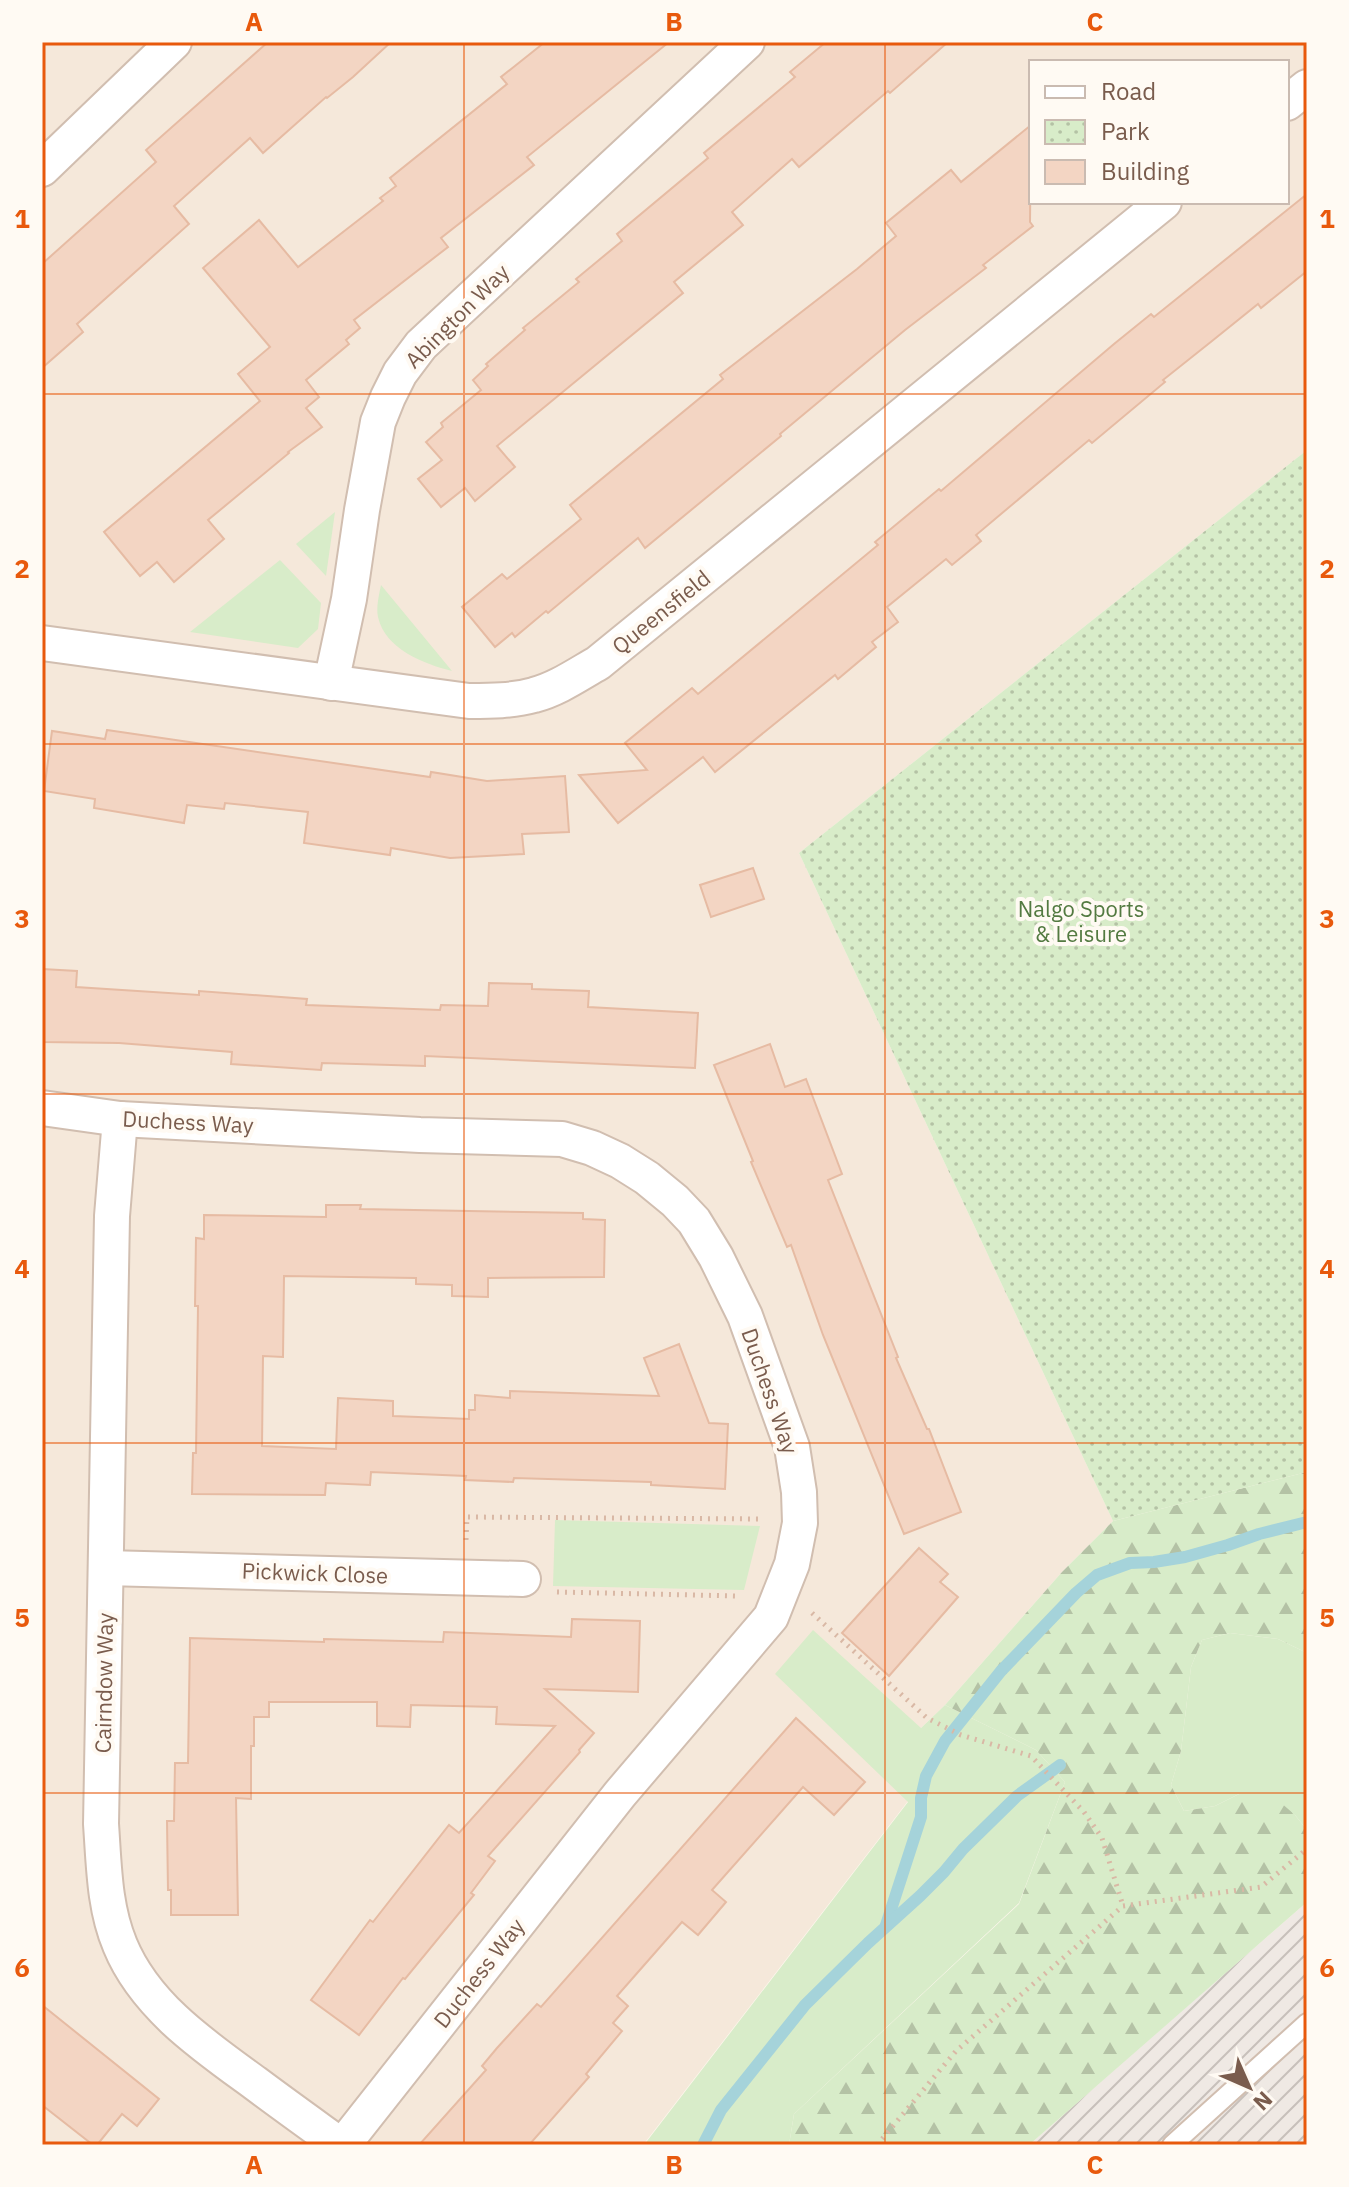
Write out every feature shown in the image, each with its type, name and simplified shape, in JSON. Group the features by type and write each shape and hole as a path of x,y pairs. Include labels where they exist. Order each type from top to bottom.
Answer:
{"street":[{"path":"42,169 174,42"},
{"name":"Abington Way","path":"331,683 349,599 378,422 400,373 421,345 747,42"},
{"path":"1289,101 1307,87"},
{"name":"Queensfield","path":"42,643 469,701 533,695 562,684 598,663 1162,204"},
{"name":"Duchess Way","path":"42,1108 120,1119 420,1135 562,1139 592,1148 647,1178 694,1221 745,1316 792,1447 799,1492 799,1520 792,1564 771,1617 620,1794 342,2145"},
{"name":"Cairndow Way","path":"120,1119 112,1216 101,1824 112,1923 129,1965 143,1986 187,2030 342,2145"},
{"name":"Pickwick Close","path":"106,1568 523,1579"}],"lane":[{"path":"1172,2145 1307,2023"}],"path":[{"path":"465,1578 467,1517 799,1520"},
{"path":"927,1718 961,1735 1031,1756 1084,1812 1102,1838 1123,1906"},
{"path":"877,2145 956,2051 1123,1906 1261,1887 1307,1849"}],"shaded area":[{"path":"42,42 1307,42 1307,450 799,853 1113,1521 1062,1572 921,1728 883,1776 908,1801 643,2145 42,2145"},
{"path":"1307,1902 1307,2145 1029,2145 1177,2015"}],"green space":[{"name":"Nalgo Sports & Leisure","path":"1307,450 1307,1472 1113,1521 799,853"},
{"path":"335,512 326,576 296,544"},
{"path":"280,560 321,603 318,629 298,648 190,632"},
{"path":"381,585 452,671 418,659 389,638 378,617"},
{"path":"1307,1472 1307,1653 1278,1639 1230,1633 1202,1640 1191,1667 1181,1751 1171,1785 1184,1811 1215,1806 1239,1794 1272,1795 1307,1830 1307,1902 1029,2145 789,2145 794,2114 1019,1904 1065,1782 1036,1750 945,1705 1062,1572 1113,1521"},
{"path":"555,1520 760,1526 744,1590 553,1586"},
{"path":"813,1630 921,1728 945,1705 1036,1750 1065,1782 1019,1903 794,2114 789,2145 644,2145 908,1802 775,1674"},
{"path":"1230,1633 1278,1639 1307,1653 1307,1830 1295,1815 1239,1794 1215,1806 1184,1811 1171,1785 1181,1751 1191,1667 1202,1640"}],"building":[{"path":"268,42 391,42 263,153 250,138 174,206 189,224 77,324 83,332 42,368 42,264 156,162 146,150"},
{"path":"545,42 669,42 527,157 534,165 441,238 448,247 354,320 360,328 346,340 349,344 306,380 319,397 306,408 322,427 208,520 224,539 174,582 157,562 140,576 104,532 260,401 238,374 270,347 203,268 259,220 298,267 383,201 380,198 396,186 390,178 507,84 501,77"},
{"path":"826,42 948,42 799,167 792,159 732,212 743,225 674,282 683,293 497,446 515,467 475,501 465,488 441,507 418,479 442,460 426,442 443,427 441,423 481,390 473,380 488,366 486,364 525,330 523,328 579,282 576,279 622,241 617,234 708,158 704,153 795,77 790,72"},
{"path":"1029,127 1029,204 1033,226 645,548 638,538 548,613 546,611 515,637 512,633 495,647 462,607 502,574 507,579 581,519 570,505 723,379 720,375 896,236 886,223 951,170 961,182"},
{"path":"1307,194 1307,271 1261,308 1258,304 1163,380 1165,382 1092,443 1089,440 976,535 981,541 952,565 946,559 887,607 898,622 872,642 876,647 838,679 835,675 715,772 703,757 618,823 579,775 647,770 625,743 692,688 698,694 1114,344 1151,314 1154,317"},
{"path":"107,730 430,777 431,772 487,781 565,776 569,832 522,834 524,854 450,858 391,848 390,855 304,843 308,812 225,803 224,809 187,805 184,823 94,808 95,799 44,791 52,731 105,739"},
{"path":"753,868 764,899 711,917 700,885"},
{"path":"42,969 77,971 76,987 307,999 306,1005 440,1010 441,1005 488,1006 489,983 532,984 532,989 589,991 588,1007 698,1013 695,1068 425,1056 425,1066 322,1063 321,1070 231,1064 232,1052 119,1043 42,1042"},
{"path":"770,1044 785,1087 806,1079 842,1174 828,1180 896,1358 929,1429 961,1512 904,1534 823,1335 791,1245 787,1247 714,1065"},
{"path":"326,1205 361,1205 360,1209 583,1213 583,1219 605,1220 604,1277 488,1278 488,1297 452,1296 452,1285 416,1284 416,1278 284,1276 283,1357 263,1356 262,1446 336,1449 338,1398 393,1401 393,1416 469,1419 469,1410 475,1410 475,1395 510,1398 510,1391 659,1396 644,1358 679,1344 709,1423 728,1424 725,1489 651,1485 651,1482 514,1478 513,1482 465,1480 466,1476 371,1472 370,1485 326,1483 325,1495 192,1494 193,1453 196,1453 196,1238 204,1239 204,1215 326,1217"},
{"path":"919,1548 948,1574 940,1582 958,1597 889,1676 842,1633"},
{"path":"572,1619 640,1621 638,1692 545,1689 594,1733 488,1856 495,1861 471,1893 474,1895 359,2035 311,2000 370,1920 373,1922 449,1825 459,1833 555,1726 496,1724 497,1707 411,1705 410,1727 377,1726 377,1702 269,1702 269,1717 254,1717 251,1799 236,1798 238,1915 171,1915 167,1821 174,1821 175,1763 188,1763 190,1638 443,1642 444,1632 571,1637"},
{"path":"796,1718 865,1782 834,1815 803,1787 712,1890 726,1902 698,1935 682,1922 617,1996 628,2006 613,2023 622,2031 586,2074 589,2077 529,2145 419,2145 486,2070 482,2066 497,2048 537,2004 541,2007"},
{"path":"42,2005 159,2099 137,2126 122,2114 97,2145 93,2145 42,2105"}],"waterway":[{"path":"886,1925 921,1817 926,1776 945,1741 1001,1671 1076,1593 1097,1575 1130,1563 1185,1557 1307,1522"},
{"path":"703,2145 721,2110 805,2005 920,1896 1017,1796 1060,1765"}]}
